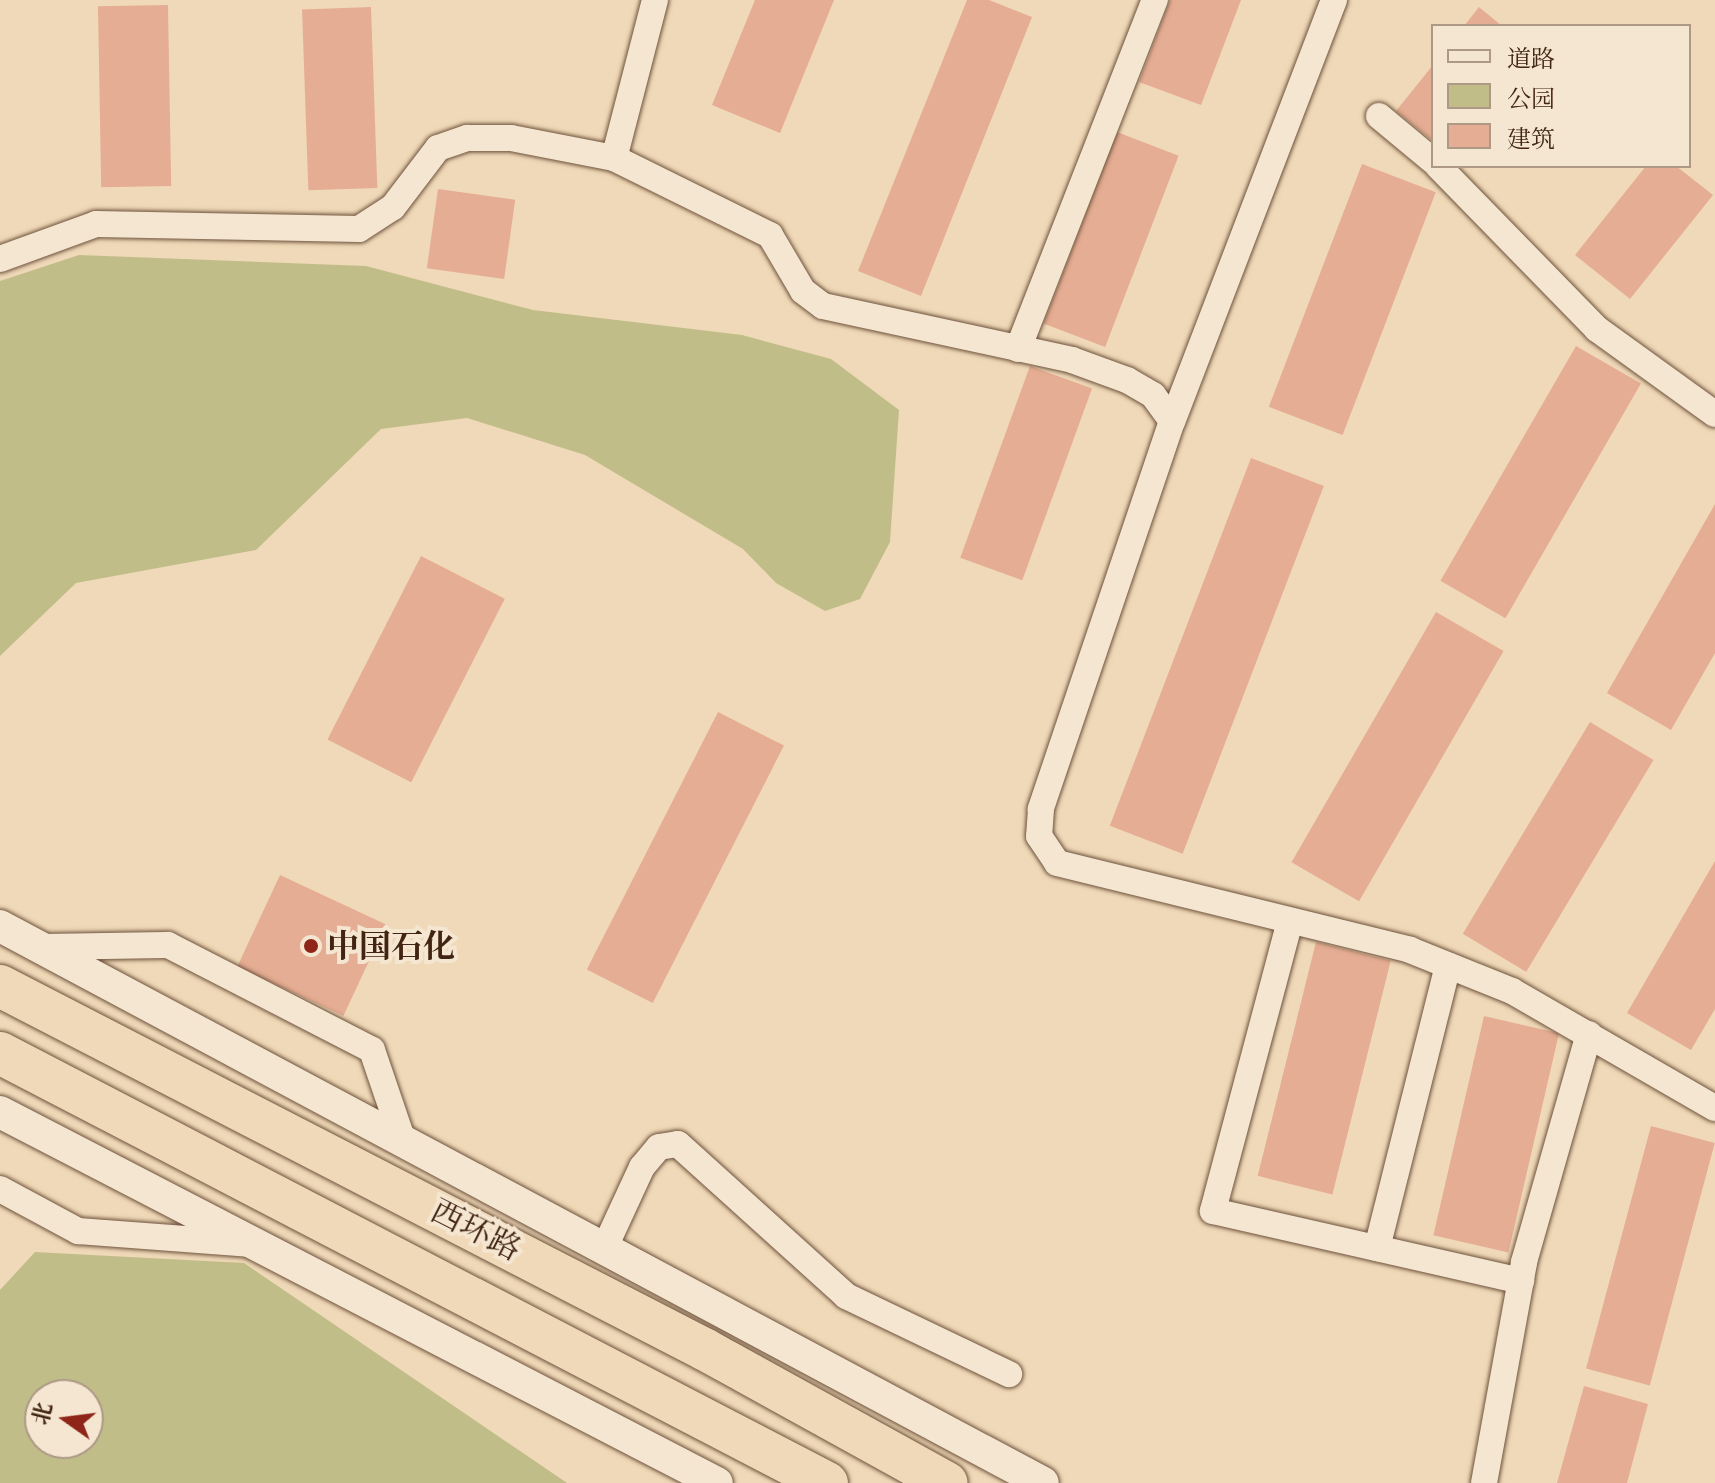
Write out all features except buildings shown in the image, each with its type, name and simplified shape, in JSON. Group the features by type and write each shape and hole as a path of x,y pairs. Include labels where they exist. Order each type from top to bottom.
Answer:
{"highway":[{"name":"西环路","path":"0,986 690,1341 947,1483"},
{"name":"西环路","path":"0,1053 827,1483"}],"street":[{"path":"614,158 655,0"},
{"path":"1018,349 1155,0"},
{"path":"1334,0 1172,421 1041,809 1039,836 1057,863 1290,921 1448,966 1589,1034 1715,1108"},
{"path":"1379,116 1431,159"},
{"path":"0,259 96,224 359,229 393,207 438,148 467,138 511,138 614,158 770,235 803,291 823,306 1018,349 1127,380 1153,395 1172,421"},
{"path":"1440,168 1597,329 1715,414"},
{"path":"1290,921 1213,1211 1521,1281"},
{"path":"0,926 1043,1483"},
{"path":"0,950 168,945 372,1050 402,1138"},
{"path":"1377,1248 1448,966"},
{"path":"1484,1483 1521,1281 1589,1034"},
{"path":"0,1112 717,1483"},
{"path":"605,1247 642,1167 659,1147 678,1144 846,1296 1009,1374"},
{"path":"0,1189 78,1231 255,1244"}],"green space":[{"path":"79,255 366,266 533,310 742,335 831,359 899,410 890,542 860,599 825,611 776,583 743,549 585,455 467,418 381,429 256,550 76,583 0,656 0,281"},
{"path":"35,1252 244,1263 567,1483 0,1483 0,1290"}],"place":[{"name":"中国石化","path":"311,946"}]}
